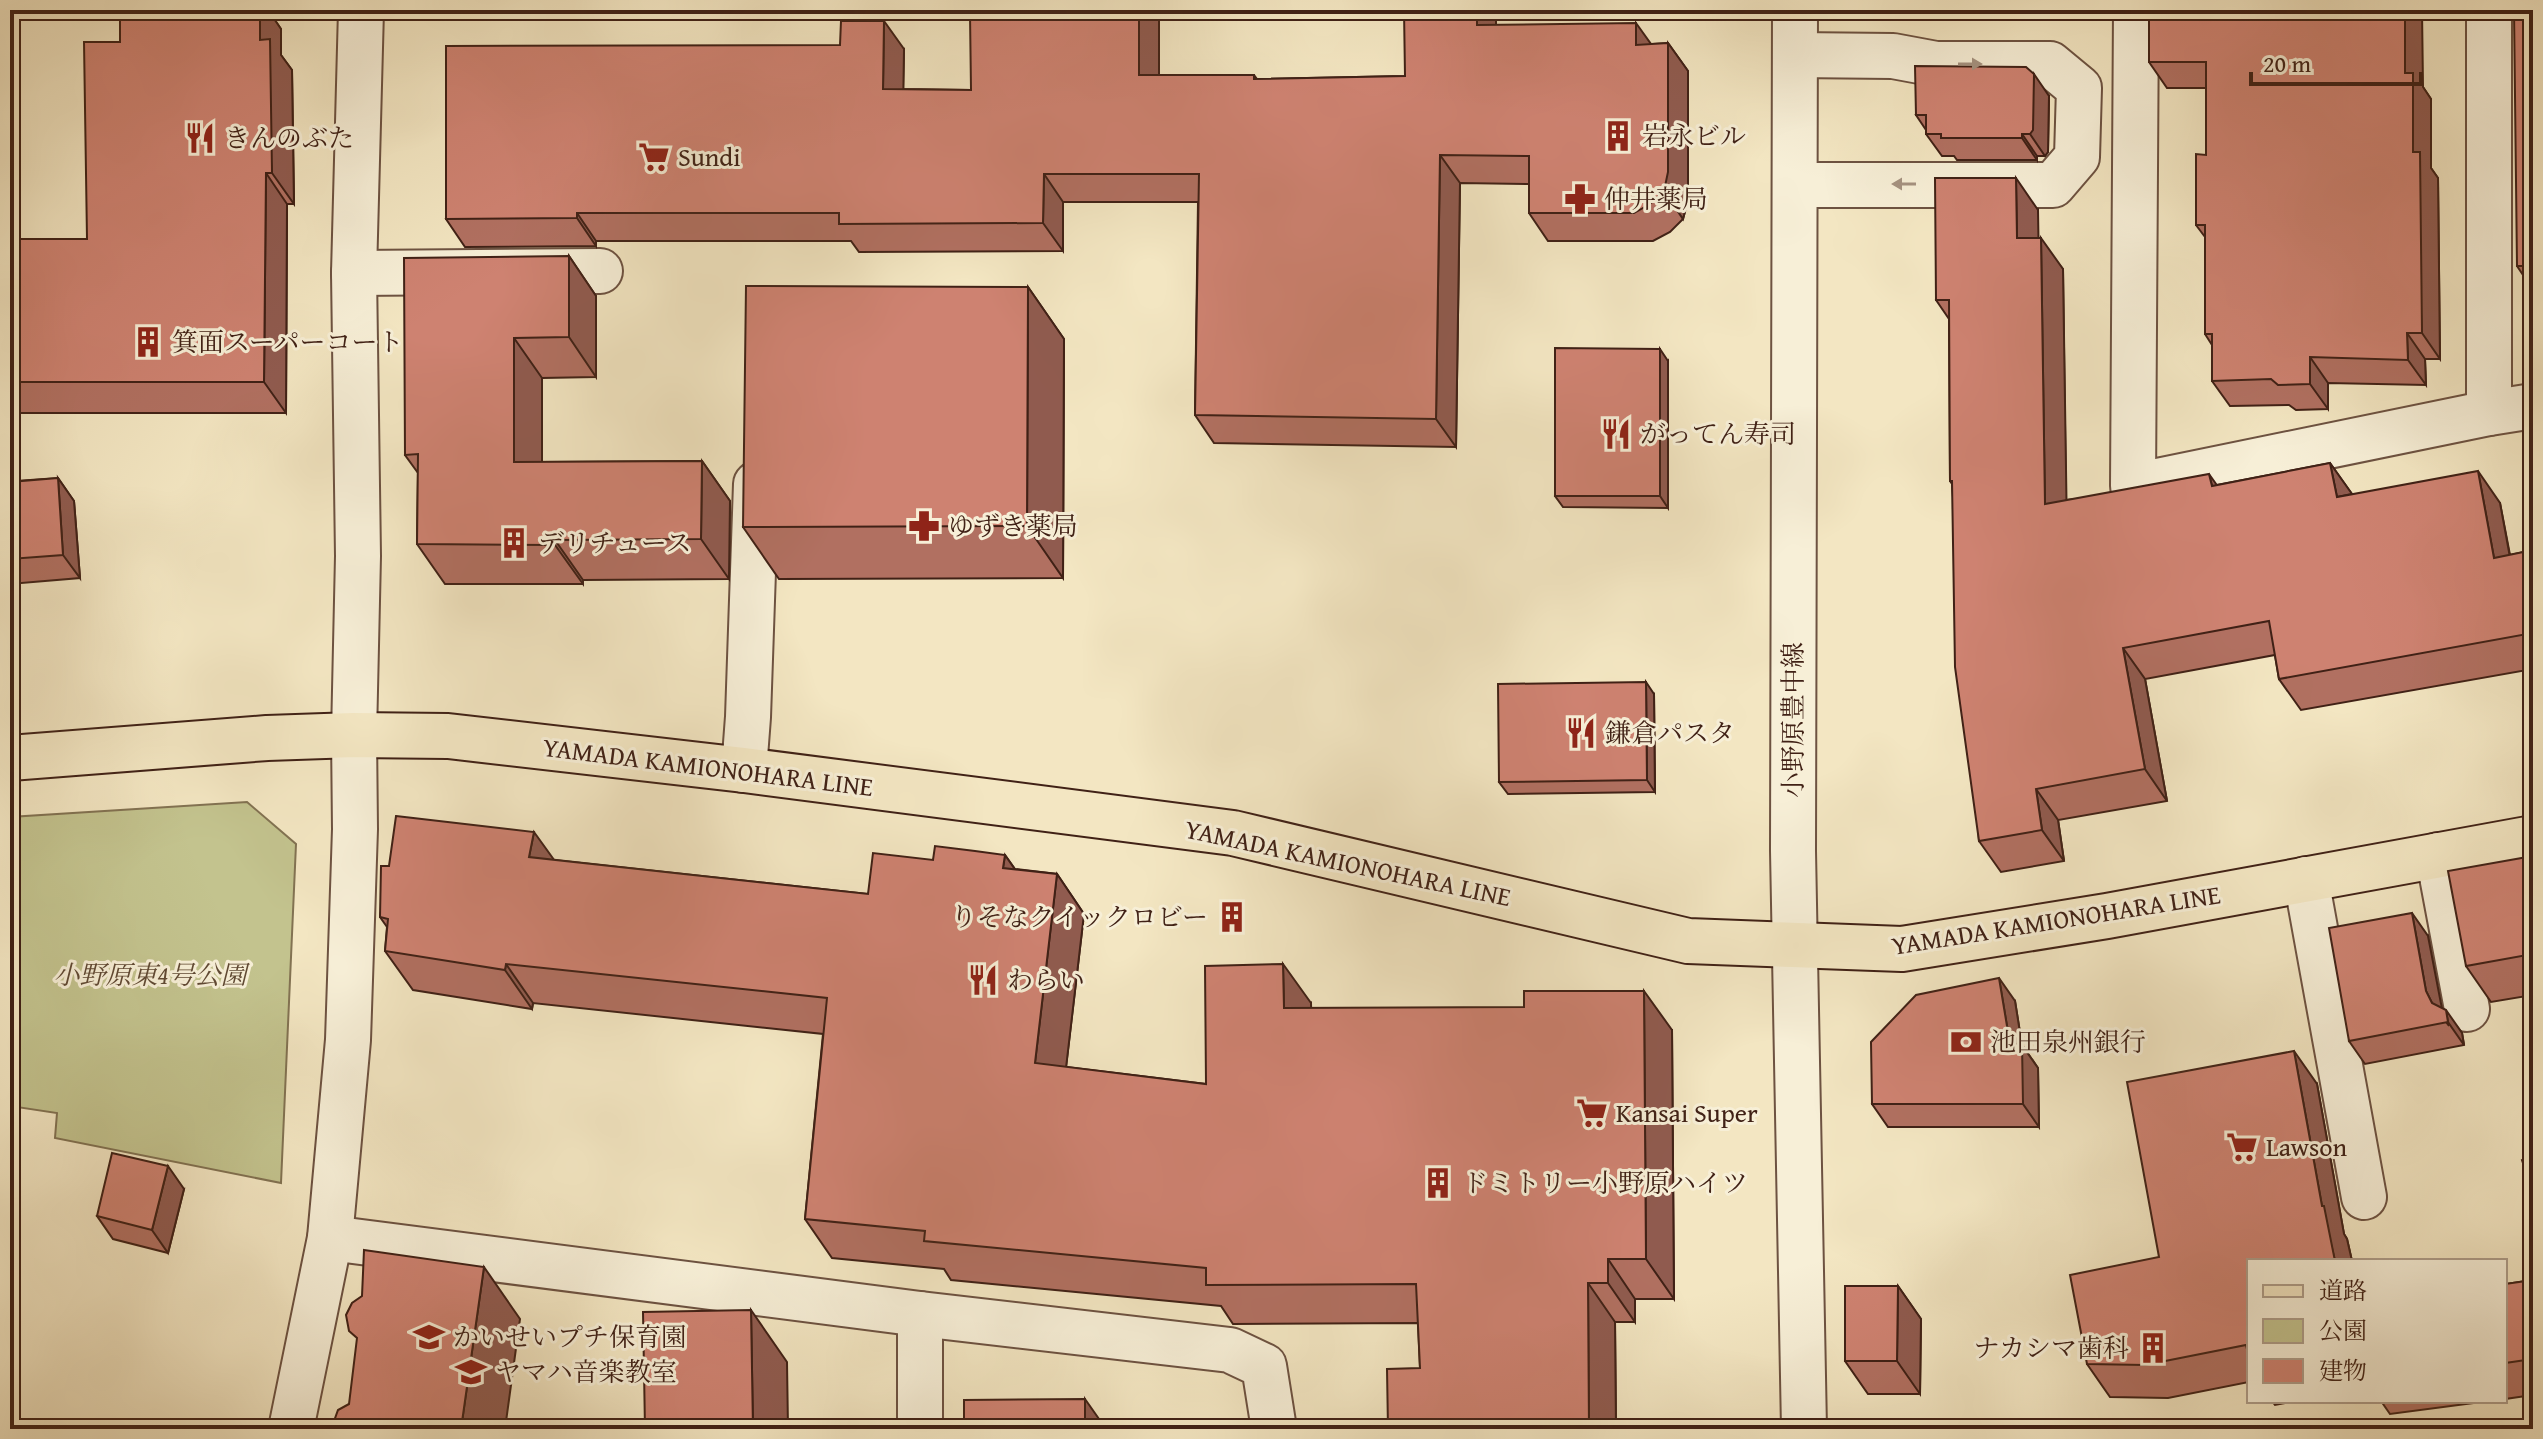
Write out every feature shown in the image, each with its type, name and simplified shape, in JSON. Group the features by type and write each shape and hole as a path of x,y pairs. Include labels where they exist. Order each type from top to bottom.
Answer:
{"main road":[{"name":"YAMADA KAMIONOHARA LINE","path":"10,758 267,738 448,736 744,770 1233,833 1688,941 1902,949 2107,916 2533,838"}],"street":[{"path":"291,1429 330,1238 348,1040 355,829 358,556 354,273 361,10"},
{"name":"小野原豊中線","path":"1795,10 1793,851 1804,1429"},
{"path":"2136,10 2133,486 2533,406"},
{"path":"2489,10 2489,413"},
{"path":"1795,55 1893,56 1936,64 2050,64 2079,88 2077,157 2053,185 1795,185"},
{"path":"354,273 600,271"},
{"path":"744,770 755,445"},
{"path":"2438,855 2467,1009"},
{"path":"2306,879 2364,1197"},
{"path":"330,1238 920,1314 1230,1350 1264,1366 1274,1429"},
{"path":"920,1314 920,1429"}],"green space":[{"name":"小野原東4号公園","path":"247,802 296,844 281,1183 55,1138 57,1113 10,1106 10,817"}],"building":[{"path":"179,10 260,10 260,40 270,39 272,173 266,173 264,382 10,382 10,239 87,239 84,42 120,42 120,16 179,15"},
{"path":"982,10 1139,10 1139,75 1254,75 1254,79 1405,76 1404,10 1477,10 1477,25 1636,23 1636,45 1668,43 1668,172 1664,191 1634,213 1529,213 1529,156 1440,155 1436,419 1195,415 1199,174 1044,174 1043,223 839,224 839,213 577,213 577,218 446,219 446,46 840,45 841,21 884,21 883,89 971,90 970,14 982,14"},
{"path":"2149,10 2405,10 2405,73 2413,73 2413,152 2420,152 2422,333 2407,333 2408,360 2310,357 2310,384 2278,385 2271,379 2212,381 2212,334 2205,334 2205,225 2196,225 2196,154 2206,155 2206,62 2149,62"},
{"path":"2514,10 2533,10 2533,266 2517,266"},
{"path":"1915,66 2026,67 2034,74 2033,130 2030,134 2022,134 2022,138 1941,138 1941,134 1926,134 1926,115 1916,115"},
{"path":"1935,178 2016,178 2017,238 2041,238 2045,504 2209,474 2212,486 2330,463 2337,497 2478,471 2494,558 2533,550 2533,633 2279,679 2269,621 2123,648 2145,769 2036,789 2042,830 1979,841 1955,667 1949,300 1936,300"},
{"path":"569,256 569,337 514,338 514,462 702,461 701,539 555,540 555,545 417,544 418,454 405,455 404,258"},
{"path":"746,286 1028,287 1027,526 743,527"},
{"name":"がってん寿司","path":"1555,348 1660,349 1660,496 1555,496"},
{"path":"58,478 63,555 10,559 10,482"},
{"name":"鎌倉パスタ","path":"1646,682 1647,780 1499,782 1498,684"},
{"path":"396,816 534,832 529,857 868,894 873,853 933,860 935,846 1005,855 1003,868 1057,874 1035,1063 1206,1084 1205,966 1283,964 1284,1008 1524,1007 1524,991 1644,991 1646,1259 1608,1259 1608,1283 1588,1283 1589,1429 1388,1429 1387,1369 1420,1368 1416,1284 1206,1285 1206,1268 924,1241 925,1231 805,1219 827,998 506,964 505,970 385,951 388,919 380,917 381,866 389,866"},
{"path":"2533,856 2533,954 2466,966 2448,871"},
{"path":"2412,913 2426,991 2432,1003 2446,1010 2448,1022 2349,1041 2329,928"},
{"name":"池田泉州銀行","path":"1999,978 2010,1044 2022,1044 2023,1104 1872,1104 1871,1042 1916,995"},
{"path":"2294,1051 2335,1259 2247,1259 2247,1349 2246,1345 2145,1365 2087,1364 2070,1275 2159,1257 2127,1082"},
{"path":"112,1153 168,1166 152,1230 97,1216"},
{"path":"2533,1156 2533,1193 2522,1160"},
{"path":"2533,1202 2533,1222 2527,1205"},
{"path":"364,1250 484,1267 461,1429 333,1429 338,1410 349,1404 357,1338 349,1331 346,1315 352,1303 362,1296"},
{"path":"2533,1280 2533,1359 2507,1363 2507,1284"},
{"path":"1845,1286 1898,1286 1897,1361 1845,1361"},
{"path":"751,1310 753,1429 645,1429 643,1312"},
{"path":"1085,1399 1085,1429 964,1429 964,1400"}],"place":[{"name":"岩永ビル","path":"1618,136"},
{"name":"きんのぶた","path":"200,138"},
{"name":"Sundi","path":"654,157"},
{"name":"仲井薬局","path":"1580,199"},
{"name":"箕面スーパーコート","path":"148,342"},
{"name":"がってん寿司","path":"1616,434"},
{"name":"ゆずき薬局","path":"924,526"},
{"name":"デリチュース","path":"514,543"},
{"name":"鎌倉パスタ","path":"1581,733"},
{"name":"りそなクイックロビー","path":"1232,917"},
{"name":"わらい","path":"983,980"},
{"name":"池田泉州銀行","path":"1966,1042"},
{"name":"Kansai Super","path":"1592,1113"},
{"name":"Lawson","path":"2242,1147"},
{"name":"ドミトリー小野原ハイツ","path":"1438,1183"},
{"name":"かいせいプチ保育園","path":"429,1337"},
{"name":"ナカシマ歯科","path":"2153,1348"},
{"name":"ヤマハ音楽教室","path":"471,1372"}]}
